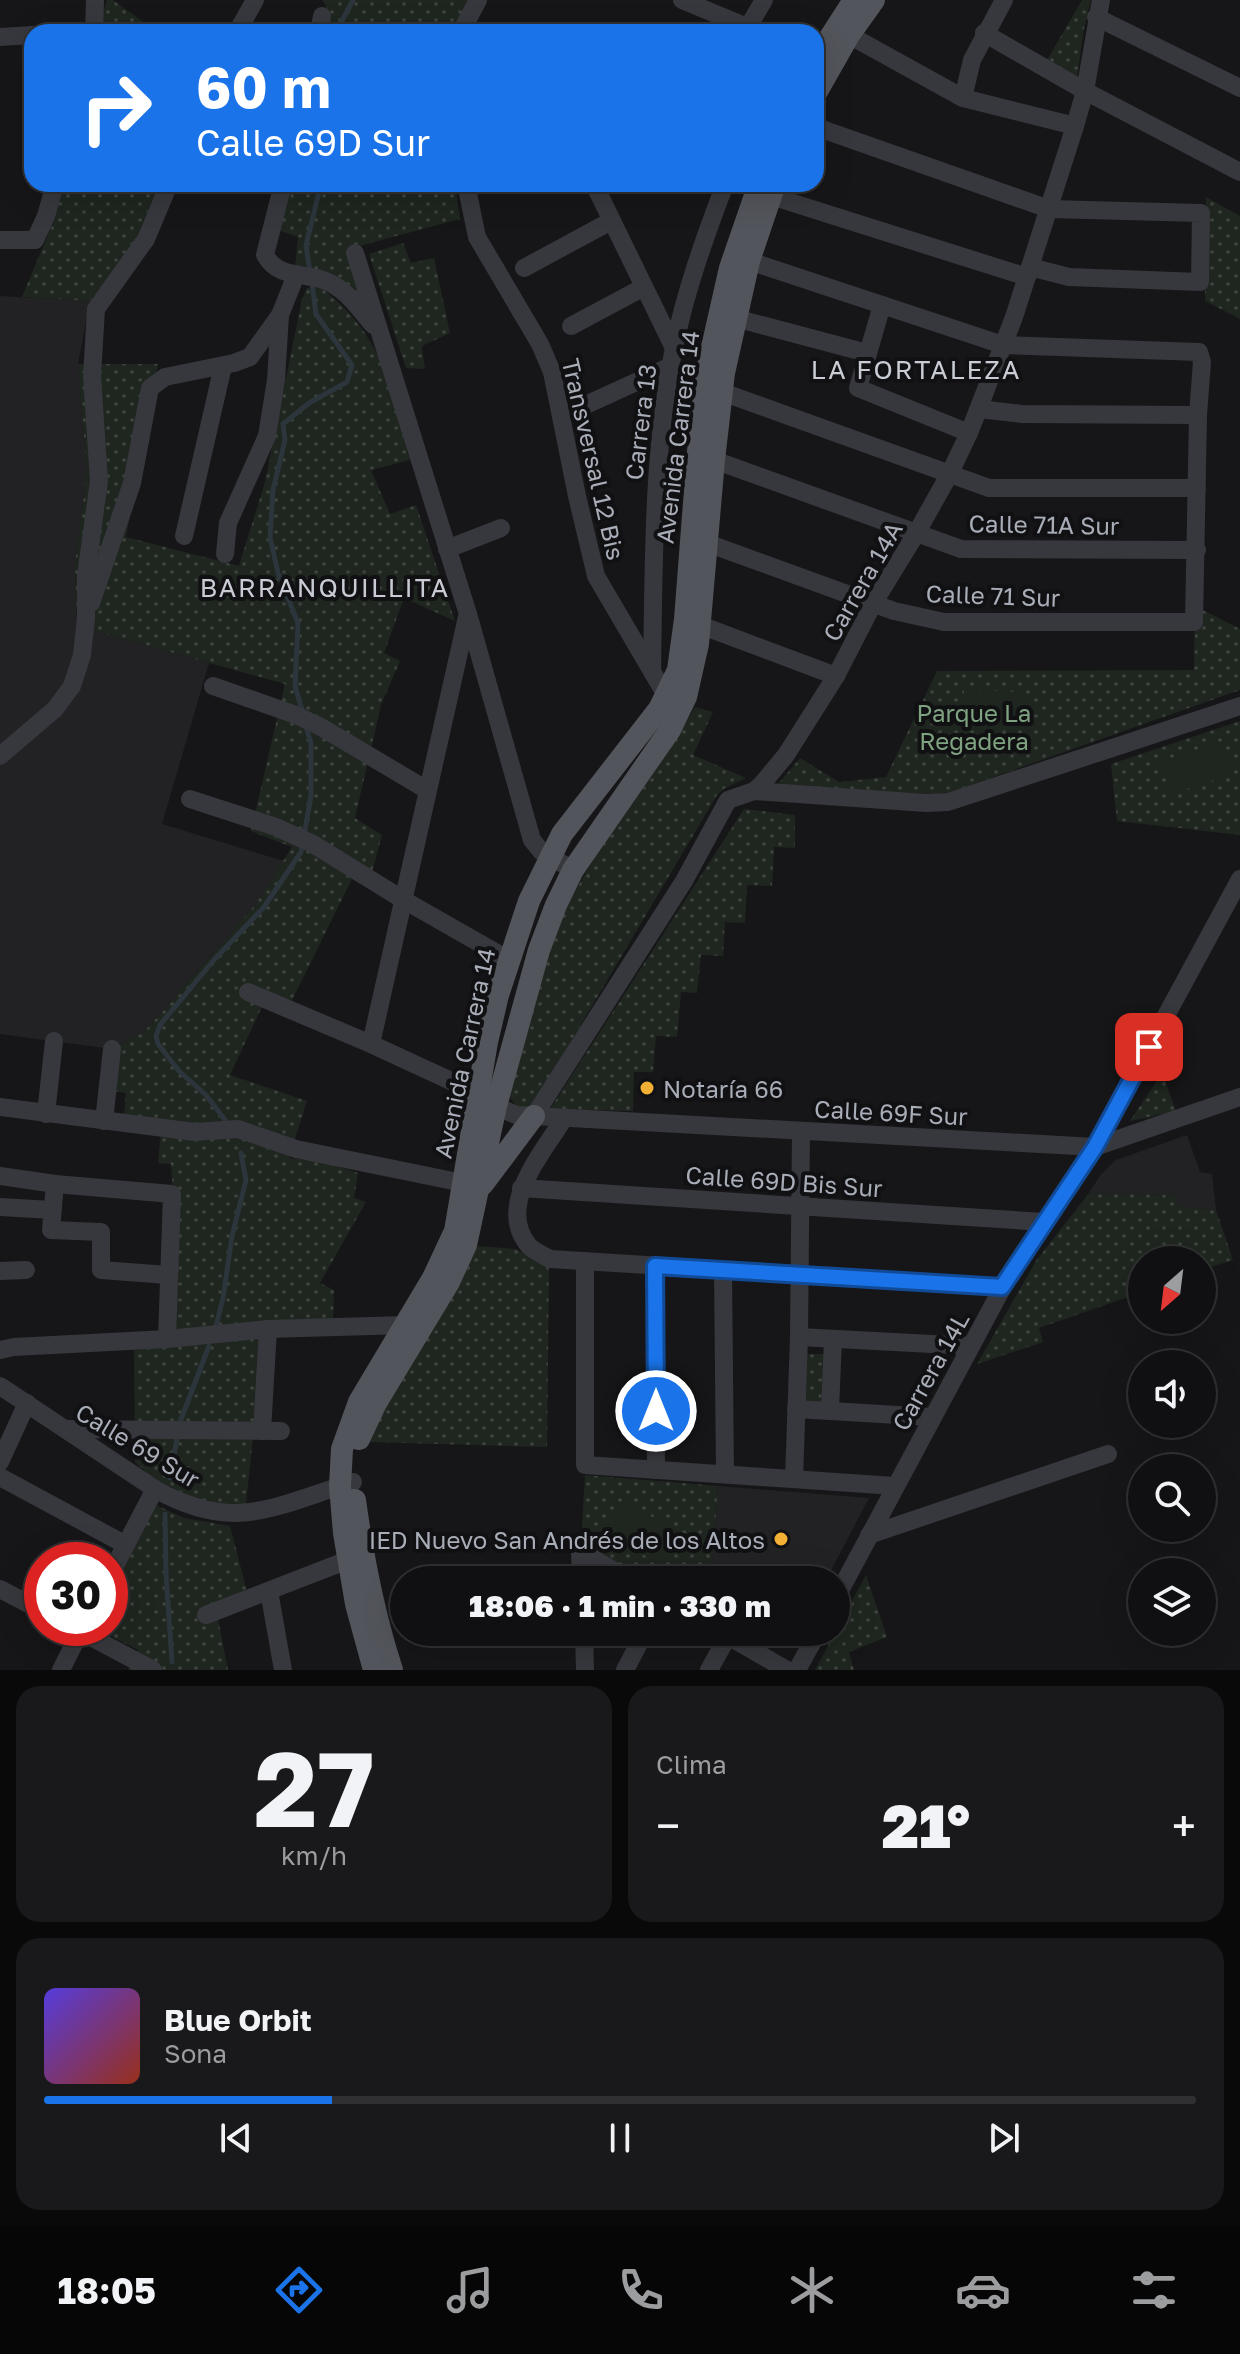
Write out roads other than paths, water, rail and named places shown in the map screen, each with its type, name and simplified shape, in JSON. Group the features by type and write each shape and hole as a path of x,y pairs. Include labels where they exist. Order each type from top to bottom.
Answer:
{"main road":[{"path":"824,45 854,0"},
{"path":"824,79 874,0"},
{"name":"Avenida Carrera 14","path":"487,1100 487,1042 529,901 550,856 575,816 667,697 678,670 700,426 711,349 737,244 766,192"},
{"name":"Avenida Carrera 14","path":"392,1670 346,1484 359,1440 376,1403 460,1261 470,1230 471,1185 487,1100 539,950 573,870 679,714 693,675 722,392 735,318 767,192"},
{"path":"471,1185 534,1116"},
{"name":"Avenida Carrera 14","path":"374,1670 348,1560 342,1449 352,1419 450,1246 471,1185"}],"street":[{"path":"94,24 95,0"},
{"path":"242,24 255,0"},
{"path":"465,24 478,0"},
{"path":"682,0 740,24"},
{"path":"756,24 764,0"},
{"path":"963,98 972,60 1004,0"},
{"path":"1099,8 1240,88"},
{"name":"Carrera 14A","path":"534,1116 684,881 728,800 754,791 786,755 836,676 873,604 949,475 979,409 1049,209 1085,91 1099,8"},
{"path":"984,33 1085,91 1240,172"},
{"path":"849,35 963,98 1075,126"},
{"path":"0,37 24,36"},
{"path":"780,192 1028,272 1069,277 1200,282 1201,213 1049,209 824,130"},
{"path":"0,240 35,240 53,192"},
{"path":"0,756 55,709 72,686 82,655 86,576 99,481 92,376 96,309 146,239 166,192"},
{"path":"281,192 265,255 278,270 307,276 346,294 380,334"},
{"name":"Transversal 12 Bis","path":"468,192 477,237 540,344 552,372 596,576 667,697"},
{"path":"588,404 672,357 644,287 598,192"},
{"name":"Carrera 13","path":"652,673 655,502 672,357 696,265 722,192"},
{"path":"524,268 611,221"},
{"path":"355,253 468,614 532,840 573,870"},
{"path":"749,261 1003,345 1199,352 1202,362 1198,415 1197,550"},
{"path":"86,618 132,483 150,388 159,380 250,357 307,276"},
{"path":"571,326 644,287"},
{"path":"882,305 858,388 969,433"},
{"path":"225,554 228,523 267,436 276,380 280,315"},
{"path":"735,318 867,353"},
{"path":"184,536 223,366"},
{"path":"722,392 989,488 1197,488"},
{"path":"979,409 1022,414 1198,415"},
{"name":"Calle 71A Sur","path":"714,460 961,549 1197,550"},
{"path":"447,549 501,528"},
{"name":"Calle 71 Sur","path":"707,543 873,604 944,622 1194,622 1197,550"},
{"path":"371,1044 468,614"},
{"path":"700,625 836,676"},
{"path":"213,686 313,723 427,790"},
{"path":"754,791 938,803 959,800 1240,706"},
{"path":"190,799 313,844 509,960"},
{"name":"Carrera 14L","path":"850,1571 1002,1287 1095,1147 1240,879"},
{"name":"Calle 69F Sur","path":"248,992 371,1044 509,1113 1095,1147"},
{"path":"46,1114 54,1041"},
{"path":"104,1121 112,1049"},
{"path":"1095,1147 1240,1097"},
{"path":"0,1107 195,1132 238,1129 296,1149 471,1185"},
{"path":"564,1118 516,1201 517,1225 530,1247 550,1259 1002,1287"},
{"path":"794,1479 801,1131"},
{"path":"0,1176 172,1194 167,1339"},
{"path":"55,1184 51,1230 101,1232 101,1270 168,1275"},
{"name":"Calle 69D Bis Sur","path":"521,1188 1044,1222"},
{"path":"0,1207 52,1210"},
{"path":"585,1261 585,1465 895,1486"},
{"path":"655,1266 656,1470"},
{"path":"0,1271 26,1270"},
{"path":"723,1270 725,1474"},
{"path":"0,1333 7,1349 268,1329 405,1325"},
{"path":"262,1431 268,1329"},
{"path":"799,1337 970,1346"},
{"path":"830,1411 833,1339"},
{"name":"Calle 69 Sur","path":"0,1386 155,1489 195,1508 241,1514 346,1484"},
{"path":"0,1462 27,1403"},
{"path":"796,1409 932,1417"},
{"path":"66,1429 281,1431"},
{"path":"869,1535 1108,1454"},
{"path":"0,1477 120,1542"},
{"path":"128,1542 155,1489"},
{"path":"581,1566 580,1551 606,1566"},
{"path":"206,1615 348,1560"},
{"path":"0,1589 24,1602"},
{"path":"269,1591 283,1670"},
{"path":"61,1670 72,1646"},
{"path":"110,1646 153,1670"},
{"path":"584,1646 585,1670"},
{"path":"625,1670 638,1646"},
{"path":"709,1670 719,1646"},
{"path":"745,1646 787,1670"},
{"path":"797,1670 810,1646"}],"waterway":[{"path":"340,24 353,0"},
{"path":"310,273 306,245 319,192"},
{"path":"302,710 295,686 298,623 278,573 270,537 273,490 285,440 283,424 309,403 347,382 352,365 316,314 312,283"},
{"path":"225,1120 206,1095 179,1071 158,1044 156,1036 160,1025 213,961 264,907 301,852 311,796 311,743 305,724"},
{"path":"216,1326 232,1236 246,1180 241,1153"},
{"path":"170,1478 180,1422 209,1346"},
{"path":"165,1514 172,1662"}],"place":[{"name":"Notaría 66","path":"647,1088"},
{"name":"IED Nuevo San Andrés de los Altos","path":"781,1539"}],"district":[{"name":"LA FORTALEZA","path":"916,369"},
{"name":"BARRANQUILLITA","path":"325,587"}],"park label":[{"name":"Parque La Regadera","path":"974,726"}]}
